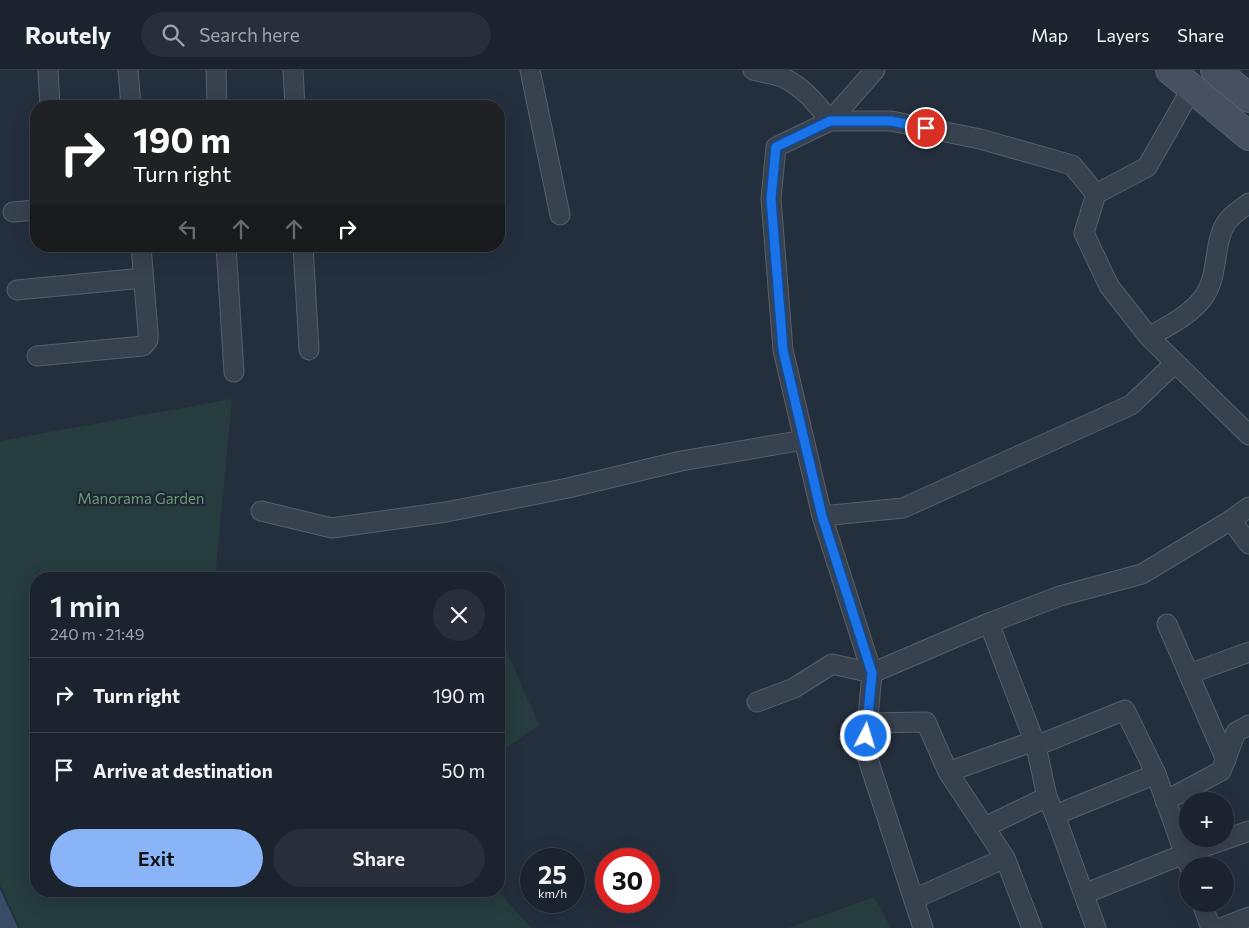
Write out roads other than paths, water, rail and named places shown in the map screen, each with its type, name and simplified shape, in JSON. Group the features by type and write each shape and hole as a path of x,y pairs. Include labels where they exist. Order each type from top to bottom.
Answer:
{"main road":[{"path":"1170,70 1249,136"},
{"path":"1215,70 1249,98"}],"street":[{"path":"48,70 50,100"},
{"path":"128,70 130,100"},
{"path":"216,70 217,100"},
{"path":"294,70 295,100"},
{"path":"530,70 560,215"},
{"path":"753,70 783,78 800,88 812,98 830,121"},
{"path":"875,70 830,121 776,147 771,199 783,350 822,516 872,673 865,750 923,928"},
{"path":"1192,88 1146,167 1096,194 1084,233 1109,286 1149,337 1249,435"},
{"path":"830,121 891,121 980,139 1072,165 1096,194"},
{"path":"1149,337 1190,312 1203,299 1211,284 1222,230 1227,221 1249,203"},
{"path":"13,212 30,211"},
{"path":"37,356 143,346 148,340 148,332 141,252"},
{"path":"226,252 234,372"},
{"path":"303,252 309,350"},
{"path":"17,290 143,278"},
{"path":"822,516 903,508 1131,404 1175,363"},
{"path":"261,512 332,528 341,527 446,512 568,488 681,461 804,440"},
{"path":"757,702 794,688 832,664 872,673 989,623 1060,596 1142,574 1249,507"},
{"path":"1231,520 1249,544"},
{"path":"989,623 1035,744 1047,797 1096,928"},
{"path":"1167,624 1226,760"},
{"path":"1189,674 1249,652"},
{"path":"948,772 1035,744 1125,710 1156,774 1185,857"},
{"path":"868,723 926,722 948,772 1005,858 1032,928"},
{"path":"1165,801 1221,771 1236,732 1248,730"},
{"path":"1055,815 1156,774"},
{"path":"985,827 1047,797"},
{"path":"1193,857 1249,831"},
{"path":"914,899 1005,858"},
{"path":"1084,894 1179,862"},
{"path":"1205,912 1211,928"},
{"path":"1221,928 1249,917"}],"water":[{"path":"0,889 18,928 0,928"}],"park label":[{"name":"Manorama Garden","path":"141,498"}]}
